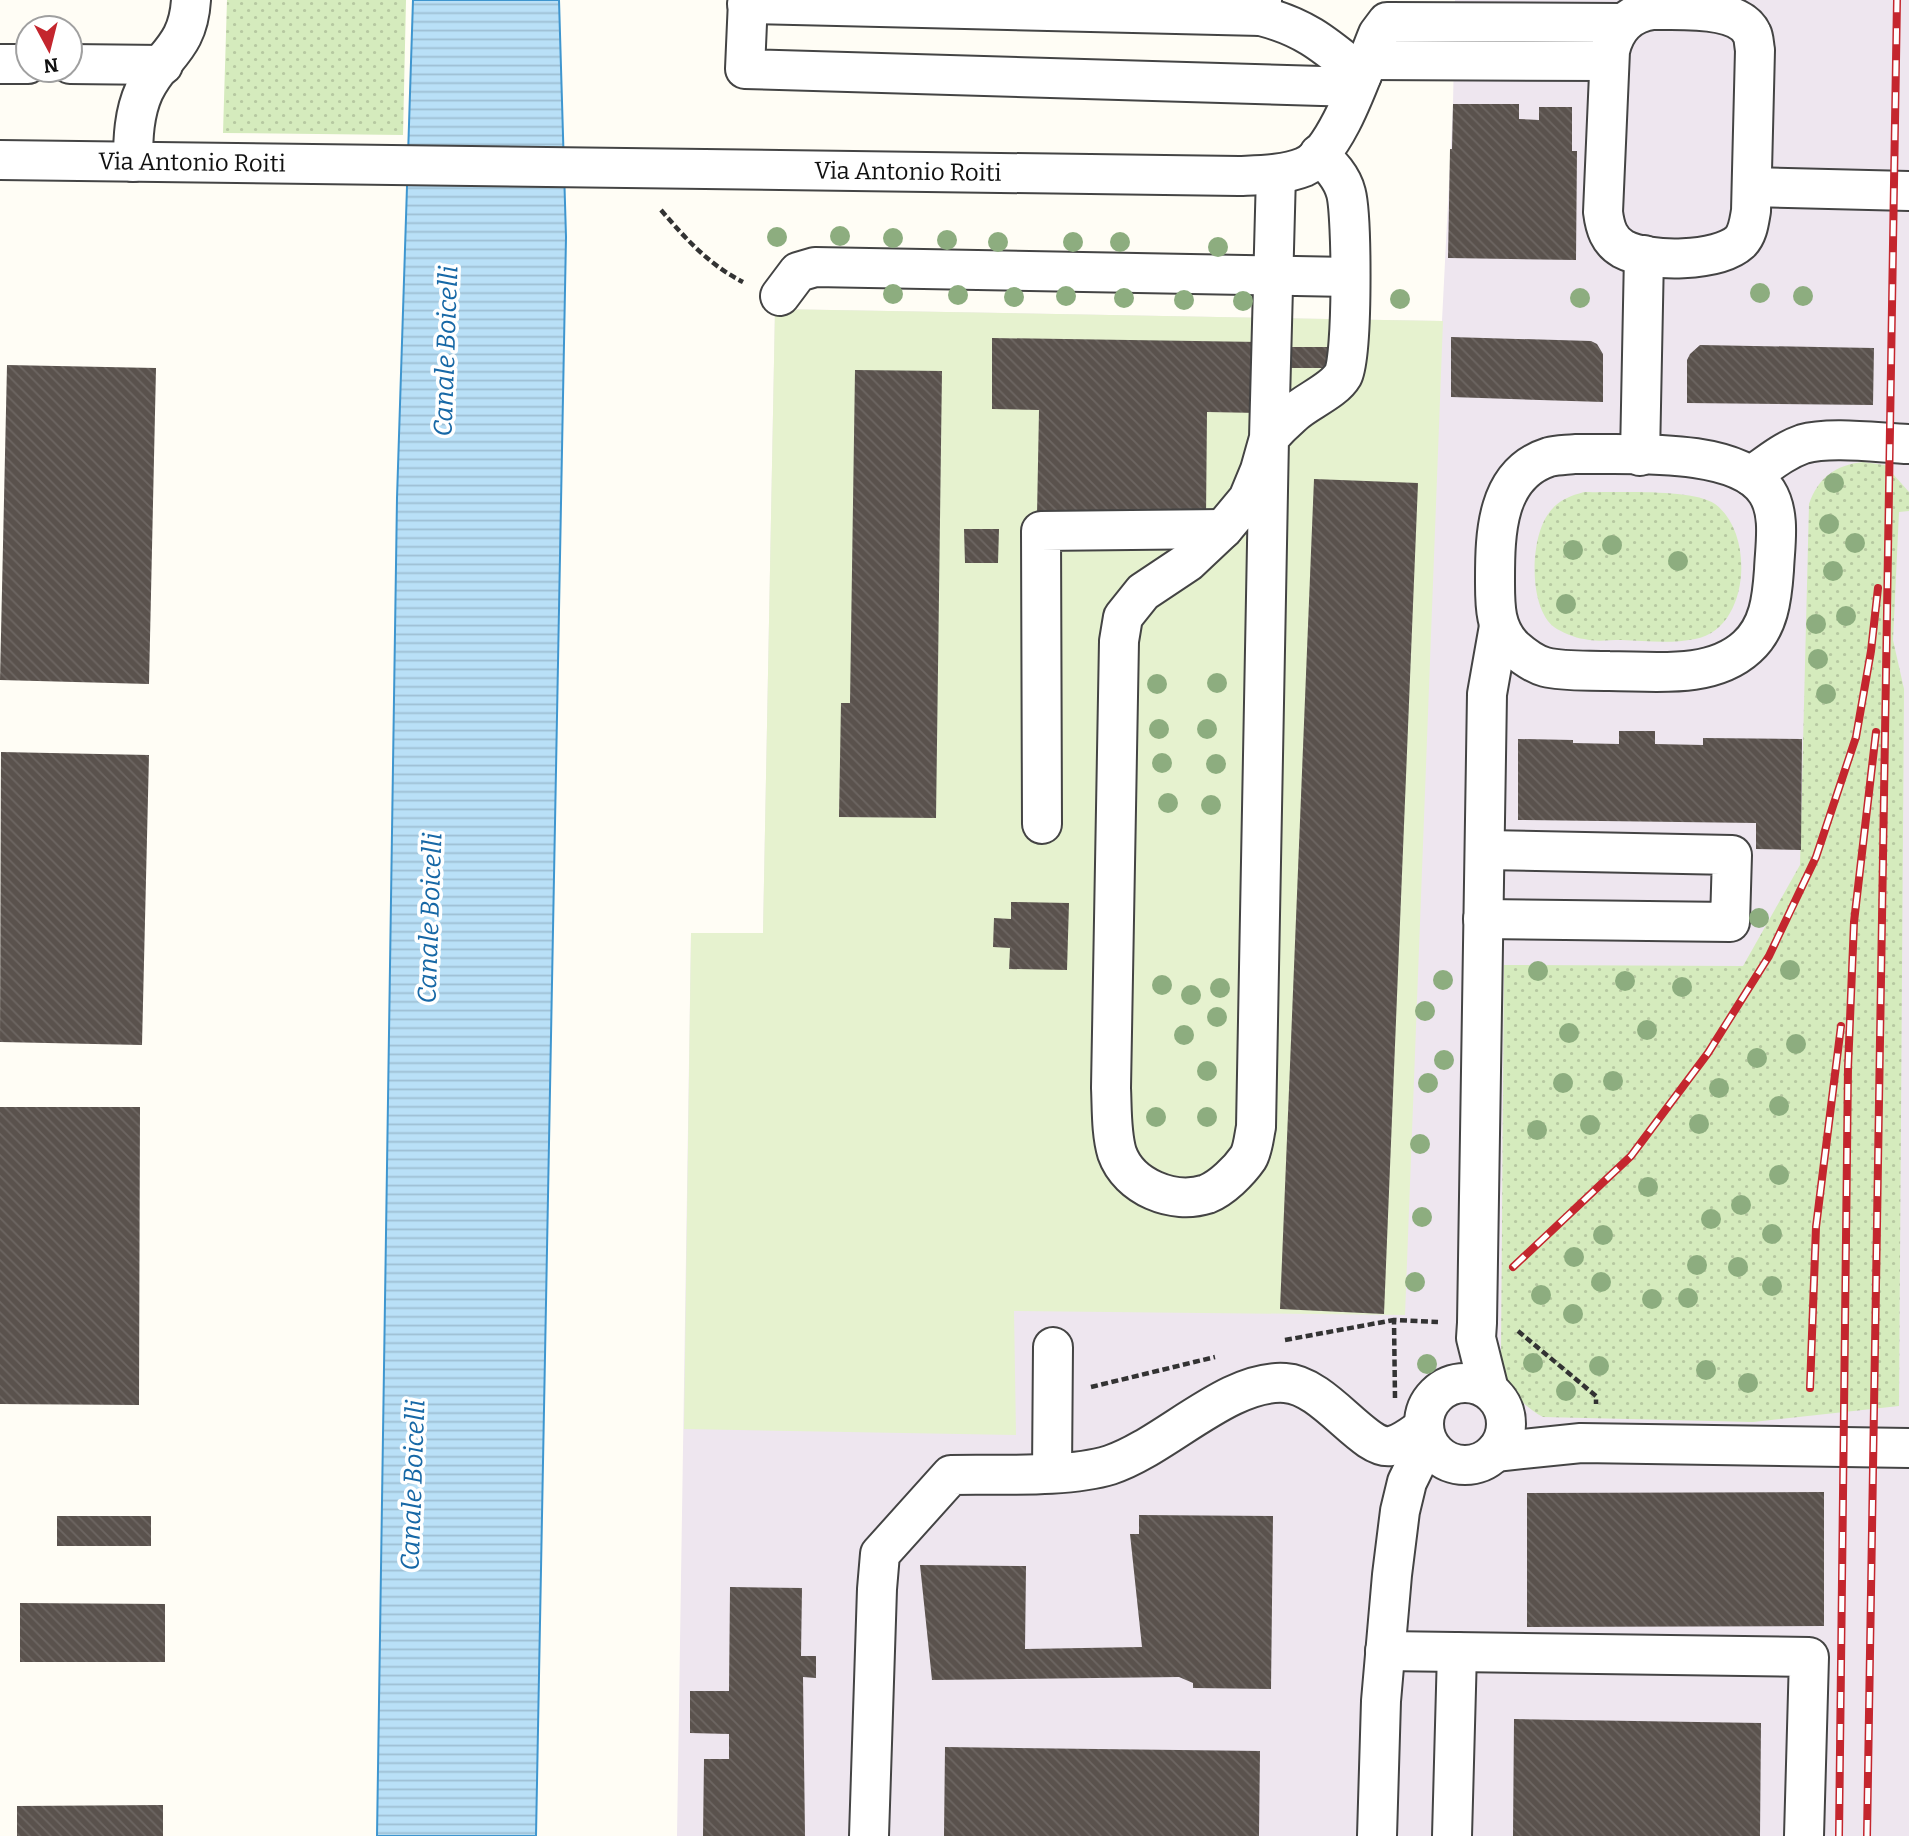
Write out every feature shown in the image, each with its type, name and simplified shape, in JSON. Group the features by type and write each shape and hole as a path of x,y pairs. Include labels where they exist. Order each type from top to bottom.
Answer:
{"street":[{"path":"133,162 138,111 152,78 185,33 191,0"},
{"path":"1362,74 1310,34 1262,8 747,2 745,69 1260,84 1362,74 1609,61"},
{"path":"1741,11 1751,32 1755,50 1752,211 1748,229 1741,241 1709,256 1644,255 1622,248 1612,240 1606,229 1603,212 1612,40 1623,23 1640,12 1714,12 1727,15 1741,11"},
{"path":"1258,175 1273,276 1269,438 1256,1127 1249,1156 1231,1178 1208,1194 1182,1197 1152,1191 1130,1174 1117,1153 1113,1120 1111,1088 1119,641 1123,617 1143,592 1188,562 1223,529 1248,499 1269,438 1292,414 1342,377 1346,366 1349,333 1350,214 1346,190 1337,173 1319,154 1343,121 1378,34 1387,22 1623,23"},
{"path":"84,64 163,65"},
{"name":"Via Antonio Roiti","path":"0,160 1258,175 1306,166 1319,154"},
{"path":"1752,187 1909,191"},
{"path":"1640,456 1644,255"},
{"path":"780,296 798,272 815,267 1349,276"},
{"path":"1751,476 1774,458 1805,444 1822,441 1909,443"},
{"path":"1575,454 1704,458 1732,465 1751,476 1768,493 1774,511 1776,530 1773,592 1760,634 1729,660 1681,672 1570,670 1544,667 1516,650 1507,640 1499,626 1495,604 1495,532 1503,502 1511,487 1531,466 1549,457 1575,454"},
{"path":"1042,824 1041,531 1223,529"},
{"path":"1473,1387 1488,694 1499,626"},
{"path":"1483,919 1730,922 1732,855 1485,850"},
{"path":"1052,1472 1053,1347"},
{"path":"869,1836 880,1554 951,1475 1077,1471 1108,1465 1138,1453 1237,1393 1268,1383 1292,1383 1315,1392 1377,1444 1434,1444 1471,1465 1484,1461 1501,1439 1504,1412 1499,1400 1473,1387 1438,1392 1429,1402 1424,1415 1434,1444"},
{"path":"1501,1439 1581,1443 1909,1448"},
{"path":"1377,1836 1385,1651 1400,1511 1407,1482 1434,1444"},
{"path":"1385,1651 1809,1657 1804,1836"},
{"path":"1452,1836 1457,1652"}],"path":[{"path":"627,169 692,246 718,268 742,282 780,296"}],"shaded area":[{"path":"1455,0 1909,0 1909,1836 677,1836 691,933 763,933 775,309 1442,321 1453,104"}],"green space":[{"path":"227,0 406,0 403,135 223,133"},
{"path":"775,309 1443,321 1405,1315 1014,1311 1016,1435 684,1429 691,933 763,933"},
{"path":"1863,462 1885,465 1909,492 1909,511 1899,512 1893,640 1904,689 1899,1406 1753,1422 1543,1417 1513,1391 1505,1374 1501,1353 1504,965 1743,966 1800,865 1809,504 1817,487 1829,474 1844,466"},
{"path":"1584,492 1672,493 1704,499 1715,504 1728,518 1737,536 1741,558 1741,579 1736,600 1727,618 1713,632 1695,639 1658,642 1588,640 1554,627 1540,604 1536,588 1535,554 1538,538 1549,513 1556,505"}],"water":[{"name":"Canale Boicelli","path":"413,0 559,0 566,237 536,1836 377,1836 397,498"}],"building":[{"path":"1453,104 1519,104 1519,119 1539,120 1539,107 1572,107 1572,151 1577,151 1576,260 1448,258"},
{"path":"1451,337 1591,341 1597,344 1603,354 1603,402 1451,397"},
{"path":"992,338 1260,342 1259,413 1207,412 1206,517 1037,515 1039,410 992,409"},
{"path":"1700,345 1874,348 1873,405 1687,403 1687,360"},
{"path":"1289,347 1332,347 1332,368 1289,368"},
{"path":"7,365 156,368 149,684 0,680"},
{"path":"855,370 942,371 936,818 839,817 841,703 850,703"},
{"path":"1314,479 1418,483 1384,1314 1280,1309"},
{"path":"964,529 999,529 998,563 965,563"},
{"path":"1619,731 1655,731 1655,744 1703,745 1703,738 1802,739 1801,850 1756,849 1756,823 1518,820 1518,739 1619,744"},
{"path":"1,752 149,755 142,1045 0,1042"},
{"path":"1011,902 1069,903 1067,970 1009,969 1010,948 993,947 994,918 1011,919"},
{"path":"0,1107 140,1107 139,1405 0,1404"},
{"path":"1824,1492 1824,1626 1527,1627 1527,1493"},
{"path":"1139,1515 1273,1516 1271,1689 1193,1688 1193,1683 1179,1677 932,1680 920,1565 1026,1566 1025,1649 1142,1647 1130,1534 1139,1534"},
{"path":"57,1516 151,1516 151,1546 57,1546"},
{"path":"730,1587 802,1588 801,1656 816,1656 816,1678 803,1677 805,1836 703,1836 704,1759 729,1759 729,1734 690,1733 690,1691 729,1691"},
{"path":"20,1603 165,1604 165,1662 20,1662"},
{"path":"1514,1719 1761,1723 1760,1836 1513,1836"},
{"path":"945,1747 1260,1751 1259,1836 944,1836"},
{"path":"163,1805 163,1836 17,1836 17,1806"}],"railway":[{"path":"1867,1836 1897,0"},
{"path":"1513,1267 1631,1156 1708,1053 1769,956 1816,857 1856,737 1871,651 1878,588"},
{"path":"1839,1836 1848,1068 1854,922 1876,732"},
{"path":"1810,1388 1816,1227 1841,1026"}]}
